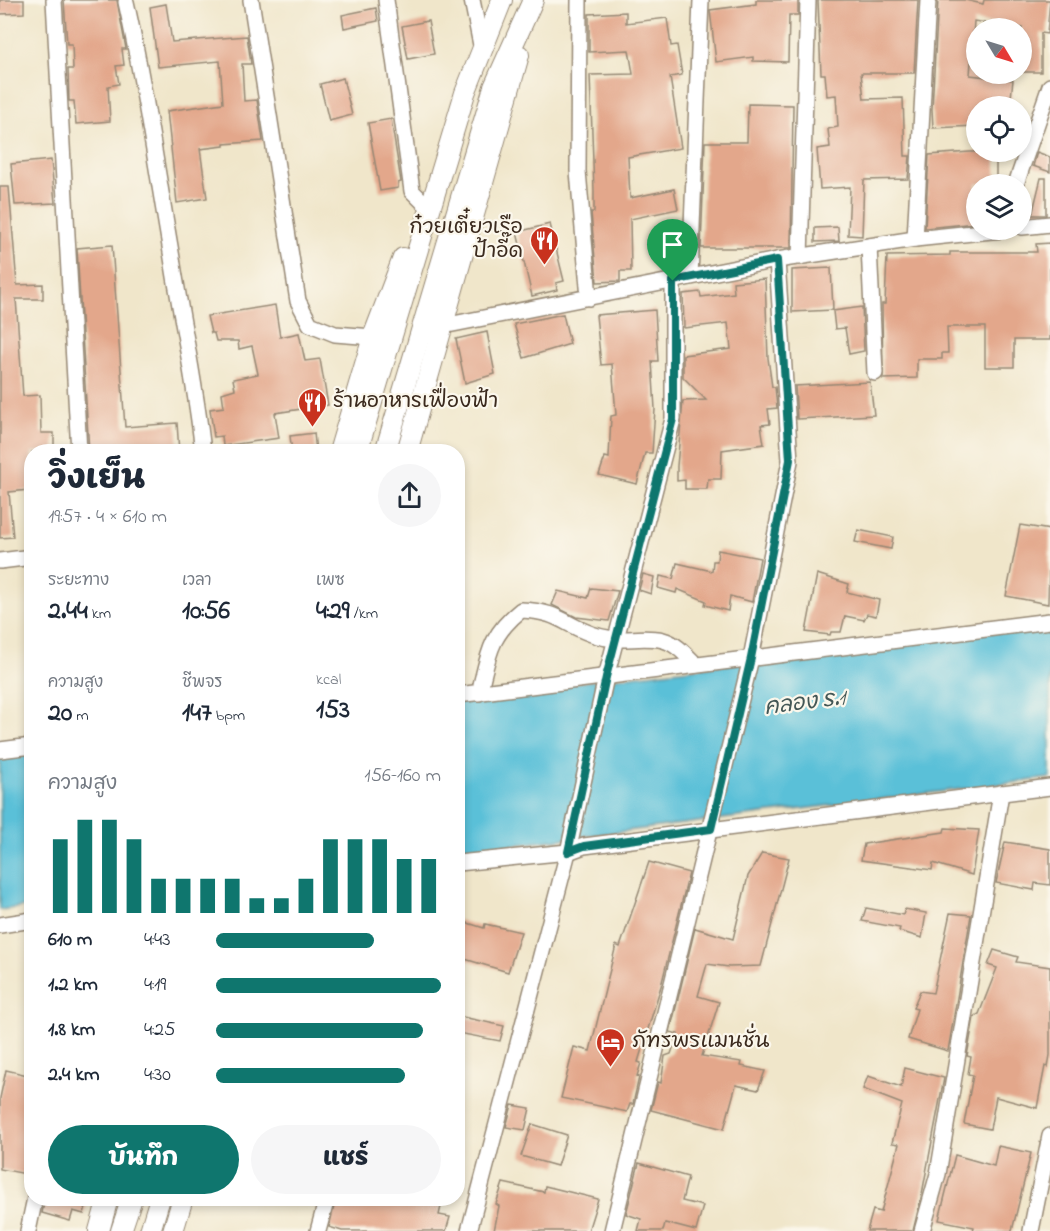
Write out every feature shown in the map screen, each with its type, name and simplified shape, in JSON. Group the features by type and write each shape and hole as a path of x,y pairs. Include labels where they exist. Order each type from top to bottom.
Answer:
{"main road":[{"path":"341,444 373,337 502,0"},
{"path":"409,444 534,0"},
{"path":"387,444 494,87 534,0"},
{"path":"359,444 465,93"},
{"path":"99,1231 106,1206"},
{"path":"121,1231 129,1206"},
{"path":"150,1231 158,1206"},
{"path":"173,1231 181,1206"}],"street":[{"path":"54,0 79,444"},
{"path":"251,0 297,301 310,324 335,334 373,337"},
{"path":"386,0 412,191 423,202"},
{"path":"472,0 482,50"},
{"path":"579,0 578,171 589,298"},
{"path":"690,277 701,0"},
{"path":"800,257 808,0"},
{"path":"915,239 928,0"},
{"path":"126,2 142,75 178,299 195,377 202,444"},
{"path":"1019,174 1050,86"},
{"path":"1032,226 1050,224"},
{"path":"443,326 777,260 966,234"},
{"path":"869,246 875,373"},
{"path":"612,1231 751,658 790,460 777,260"},
{"path":"470,1231 568,852 606,677 673,419 673,281"},
{"path":"0,561 24,558"},
{"path":"479,693 490,649 501,626 521,610 555,614 598,636 616,640 663,640 676,646 696,665"},
{"path":"465,694 1050,621"},
{"path":"0,750 24,747"},
{"path":"465,862 568,852 584,846 712,823 1050,787"},
{"path":"922,1231 939,1174 1001,793"},
{"path":"0,925 24,921"},
{"path":"1031,1231 1050,1136"},
{"path":"28,1231 33,1206"},
{"path":"318,1231 325,1206"}],"water":[{"name":"คลอง ร.1","path":"1050,625 1050,778 465,851 465,696"},
{"path":"24,751 24,907 0,910 0,754"}],"building":[{"path":"0,0 24,0 24,13 0,14"},
{"path":"64,0 117,0 126,49 122,49 124,65 116,66 119,84 108,86 110,121 76,124 74,101 69,101 68,69 73,69 72,44 67,44"},
{"path":"756,0 798,0 798,15 789,15 788,62 753,61 753,57 716,62 710,10 756,4"},
{"path":"818,0 918,0 914,73 861,73 864,99 903,98 905,156 910,156 908,179 864,180 862,236 848,235 850,187 820,189 817,149 830,147 828,129 838,127 836,95 827,96 825,74 821,74"},
{"path":"938,0 965,0 983,4 984,0 1050,0 1047,34 1041,33 1041,72 1032,72 1032,18 966,18 966,84 1013,84 1011,96 966,96 966,126 933,128"},
{"path":"166,4 172,42 247,36 251,64 242,64 244,101 257,100 263,141 224,144 224,146 200,149 207,198 177,203 167,111 223,103 220,61 158,67 150,7"},
{"path":"376,8 378,21 344,28 342,15"},
{"path":"626,12 626,23 667,18 671,46 677,45 682,75 670,77 681,148 628,157 630,198 674,189 678,209 630,219 631,271 620,271 620,281 597,282 591,212 594,212 594,191 590,75 633,74 629,50 589,52 589,14"},
{"path":"428,21 434,54 408,59 402,26"},
{"path":"343,78 352,115 329,121 320,84"},
{"path":"748,104 793,105 791,248 701,248 705,142 747,142"},
{"path":"391,119 401,182 398,183 398,188 380,191 368,123"},
{"path":"966,152 966,162 996,162 996,174 966,174 966,224 925,228 929,155"},
{"path":"1037,152 1050,157 1050,172 1033,166"},
{"path":"51,160 55,203 15,205 11,164"},
{"path":"1041,178 1046,178 1046,215 1032,215"},
{"path":"0,187 9,187 17,285 43,284 43,299 16,299 23,396 40,395 41,433 54,433 54,444 24,444 24,490 9,492 13,537 0,538"},
{"path":"550,224 564,281 556,283 557,290 532,296 517,232"},
{"path":"838,227 839,241 815,242 815,228"},
{"path":"1050,243 1050,340 1014,340 1014,367 985,367 985,327 947,327 948,353 942,353 942,359 917,359 917,378 883,379 882,304 885,304 887,256 950,255 950,252 1037,252 1036,244"},
{"path":"112,245 125,427 177,423 178,444 89,444 77,248"},
{"path":"831,268 833,310 792,312 792,270"},
{"path":"765,279 768,358 777,408 768,409 770,424 761,425 764,444 722,450 721,479 708,479 707,489 685,489 685,480 677,481 683,401 706,400 683,377 683,355 731,349 728,323 684,328 683,294 700,292 701,297 734,293 733,282"},
{"path":"275,305 280,337 299,333 305,361 320,359 328,405 275,413 279,438 223,444 222,436 214,437 210,409 224,407 222,393 235,389 233,379 258,374 252,346 239,349 238,341 216,341 214,333 211,333 207,316"},
{"path":"862,307 864,351 849,354 845,328 835,329 833,311"},
{"path":"655,310 658,361 652,361 655,409 652,453 645,453 637,484 599,475 605,457 609,458 611,416 616,415 612,364 601,365 596,315"},
{"path":"563,314 570,344 524,358 514,324"},
{"path":"487,332 495,374 465,383 456,339"},
{"path":"870,382 874,415 797,419 795,386"},
{"path":"314,433 315,444 291,444 290,436"},
{"path":"1020,525 1050,530 1048,604 1006,596"},
{"path":"858,530 893,537 891,549 855,542"},
{"path":"718,550 760,558 752,602 730,596 728,611 705,605 706,601 677,589 676,593 658,588 660,576 673,579 677,563 712,571 713,561 717,561"},
{"path":"643,574 654,577 651,594 639,590"},
{"path":"817,574 849,584 847,592 879,600 876,616 867,614 864,620 845,616 841,632 831,632 830,635 806,632"},
{"path":"591,588 618,591 609,621 576,617 552,605 558,591 588,598"},
{"path":"945,828 979,830 972,875 933,863 932,870 861,860 864,844 944,832"},
{"path":"1005,842 1050,849 1050,885 1035,883 1034,890 996,883"},
{"path":"762,853 789,858 761,966 729,967 707,964 698,996 719,1002 702,1056 742,1062 741,1066 765,1071 758,1090 736,1085 724,1129 651,1110 658,1082 661,1083 665,1056 671,1054 678,1034 670,1032 695,928 733,939 748,876"},
{"path":"649,862 689,873 661,986 638,1062 641,1063 633,1104 630,1104 627,1112 561,1098 574,1047 590,1051 616,945 620,947"},
{"path":"866,908 903,915 905,909 926,913 922,938 899,931 900,928 862,921"},
{"path":"950,913 971,915 948,1051 908,1039 917,1009 913,1008 920,991 933,993"},
{"path":"465,922 484,928 485,924 521,932 508,972 465,959"},
{"path":"994,950 1018,957 1016,962 1050,967 1050,1055 1048,1067 1045,1066 1037,1108 996,1097 990,1129 964,1124 973,1075 968,1074 971,1057 967,1056 974,1017 979,1014 997,968 988,965"},
{"path":"465,1018 504,1026 500,1041 465,1034"},
{"path":"905,1068 944,1078 922,1194 913,1231 867,1231 873,1210 881,1212 899,1144 892,1143 902,1104 863,1089 868,1076 901,1087"},
{"path":"6,1070 24,1074 24,1174 0,1169 0,1098"},
{"path":"512,1105 530,1108 525,1130 506,1127"},
{"path":"532,1124 567,1135 557,1166 521,1156"},
{"path":"998,1146 1031,1153 1012,1231 973,1231 974,1227 939,1220 955,1155 994,1166"},
{"path":"639,1163 688,1177 682,1201 703,1206 696,1231 665,1223 663,1231 638,1231 641,1219 626,1214"},
{"path":"503,1183 544,1192 545,1186 598,1199 588,1231 494,1231 499,1206 496,1204"},
{"path":"43,1206 86,1206 84,1214 73,1211 70,1221 42,1213"},
{"path":"334,1206 441,1206 439,1215 450,1217 446,1231 342,1231 329,1227"}],"place":[{"name":"ก๋วยเตี๋ยวเรือ ป้าอี๊ด","path":"544,266"},
{"name":"ร้านอาหารเฟื่องฟ้า","path":"312,428"},
{"name":"ภัทรพรแมนชั่น","path":"611,1068"}],"route":[{"path":"777,260 790,460 751,658 711,829 584,846 568,852 606,677 673,419 673,281 777,260"}]}
